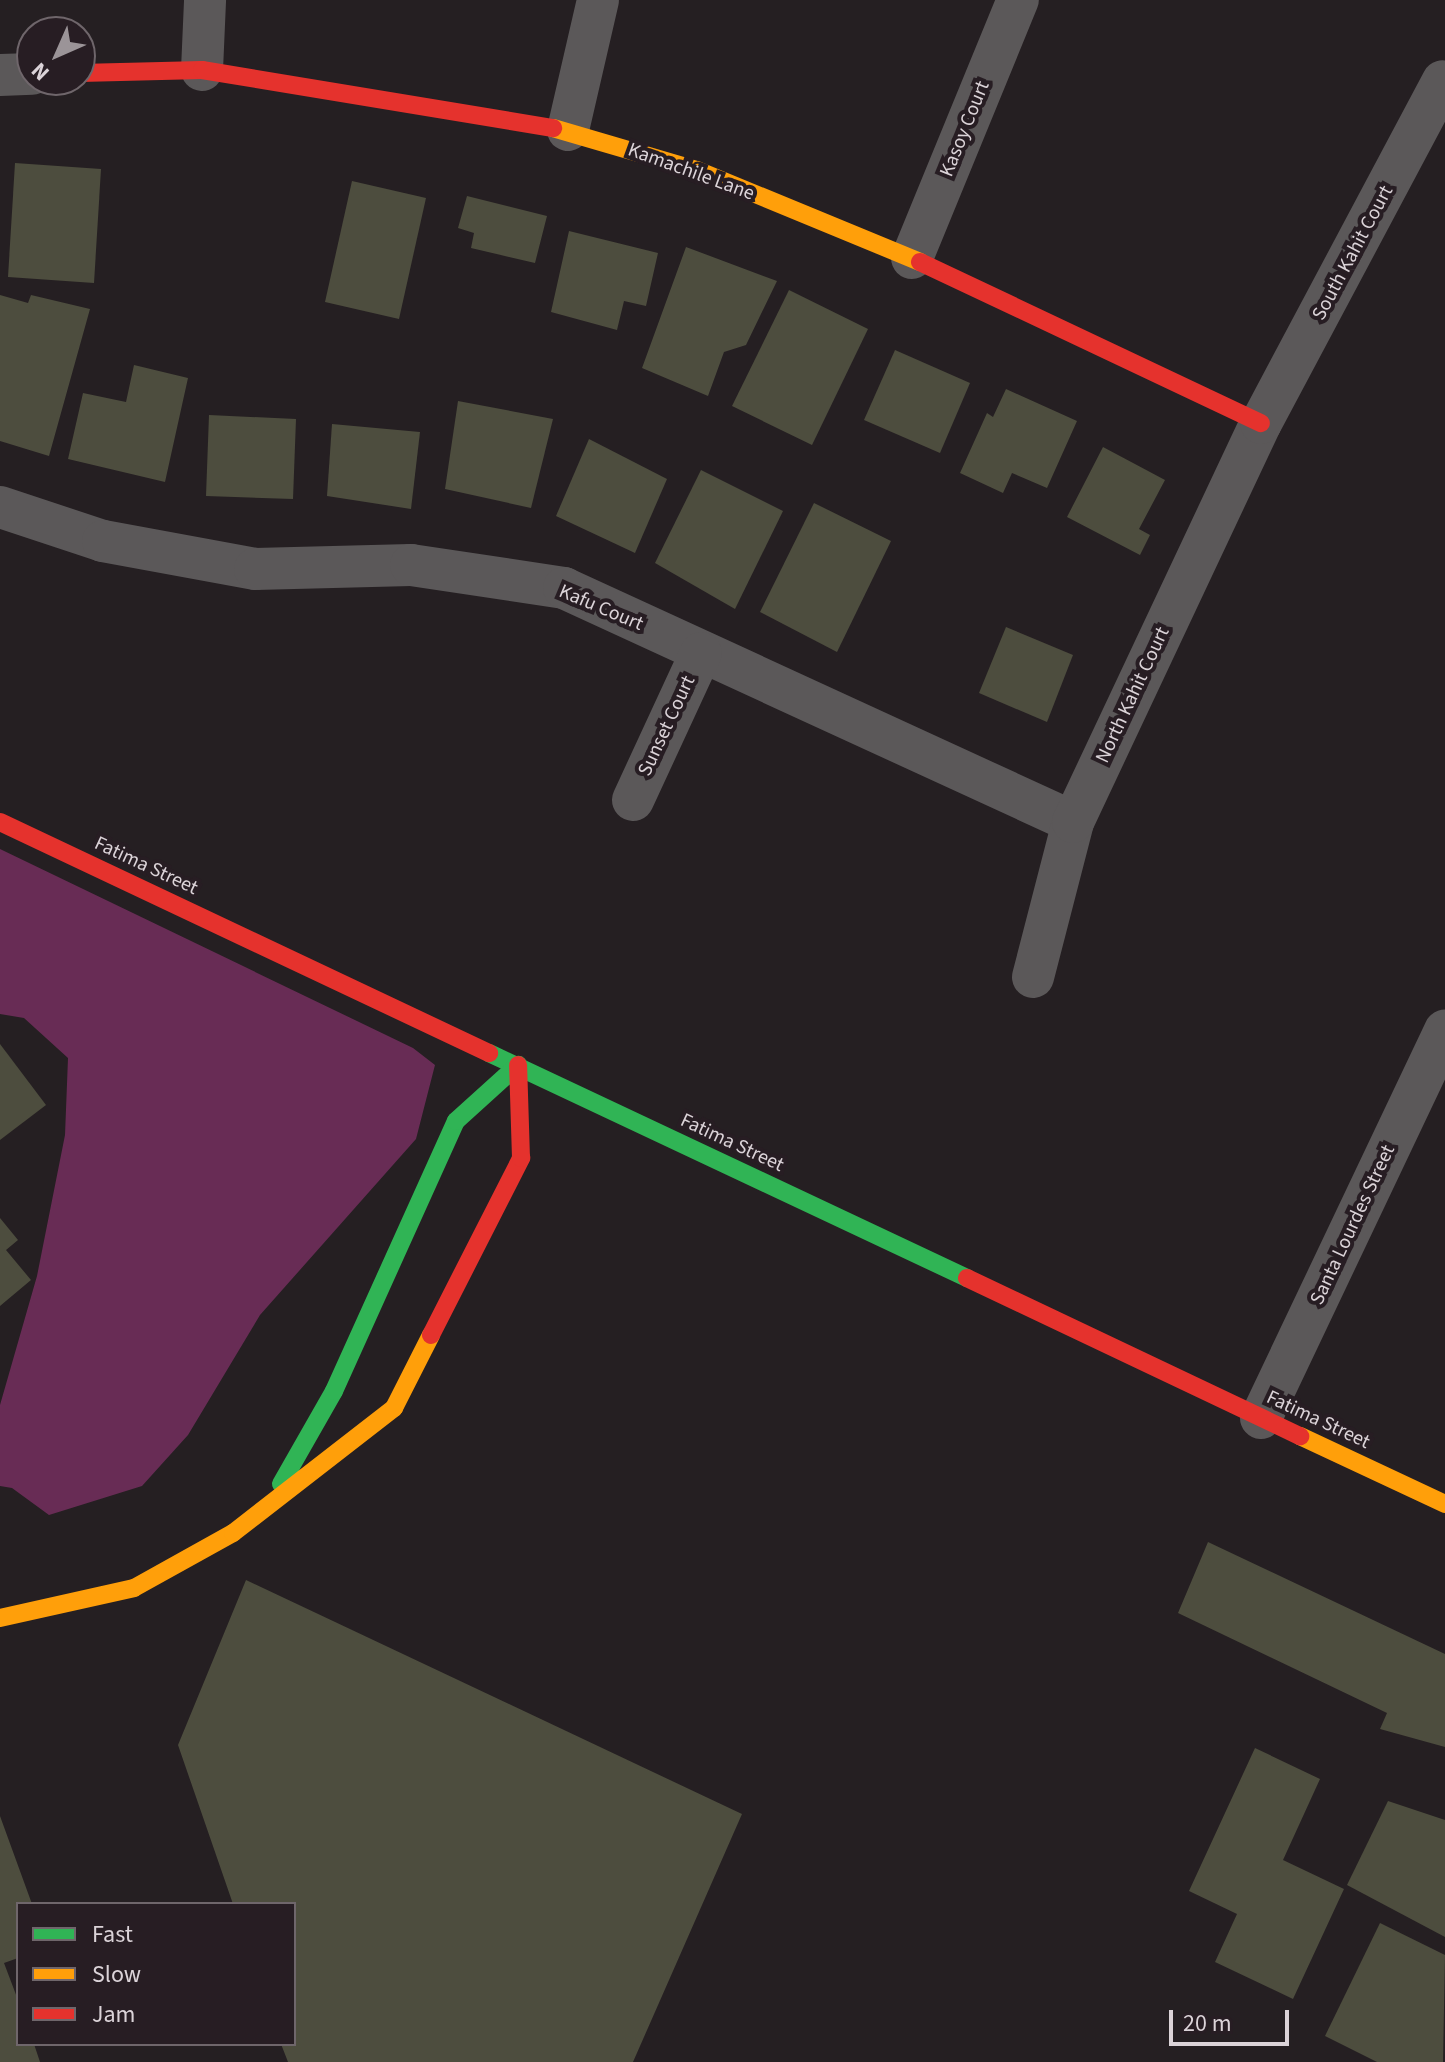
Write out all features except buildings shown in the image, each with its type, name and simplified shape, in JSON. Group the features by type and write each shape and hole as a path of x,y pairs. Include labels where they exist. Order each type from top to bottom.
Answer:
{"street":[{"path":"202,70 205,0"},
{"path":"568,130 598,0"},
{"name":"Kasoy Court","path":"912,258 1018,0"},
{"name":"Kamachile Lane","path":"96,73 202,70 568,130 697,170 912,258 1261,423"},
{"name":"South Kahit Court","path":"1261,423 1443,81"},
{"name":"North Kahit Court","path":"1033,977 1073,822 1261,423"},
{"name":"Kafu Court","path":"0,507 103,541 255,569 411,565 564,588 1073,822"},
{"name":"Sunset Court","path":"633,800 701,653"},
{"name":"Fatima Street","path":"0,822 1445,1504"},
{"name":"Santa Lourdes Street","path":"1261,1418 1445,1031"},
{"path":"270,1504 334,1391 456,1121 518,1065"},
{"path":"0,1618 134,1588 222,1540 394,1408 521,1158 518,1065"}],"shaded area":[{"path":"0,849 413,1048 435,1065 416,1139 260,1315 188,1435 142,1486 49,1515 12,1488 0,1486 0,1405 37,1276 65,1135 68,1058 24,1018 0,1014"}],"traffic: fast":[{"path":"489,1053 967,1278"},
{"path":"281,1484 334,1391 456,1121 518,1065"}],"traffic: slow":[{"path":"553,128 697,170 920,262"},
{"path":"0,1618 134,1588 233,1533 394,1408 431,1335"},
{"path":"1300,1436 1445,1504"}],"traffic: jam":[{"path":"96,73 202,70 553,128"},
{"path":"920,262 1261,423"},
{"path":"0,822 489,1053"},
{"path":"431,1335 521,1158 518,1065"},
{"path":"967,1278 1300,1436"}]}
